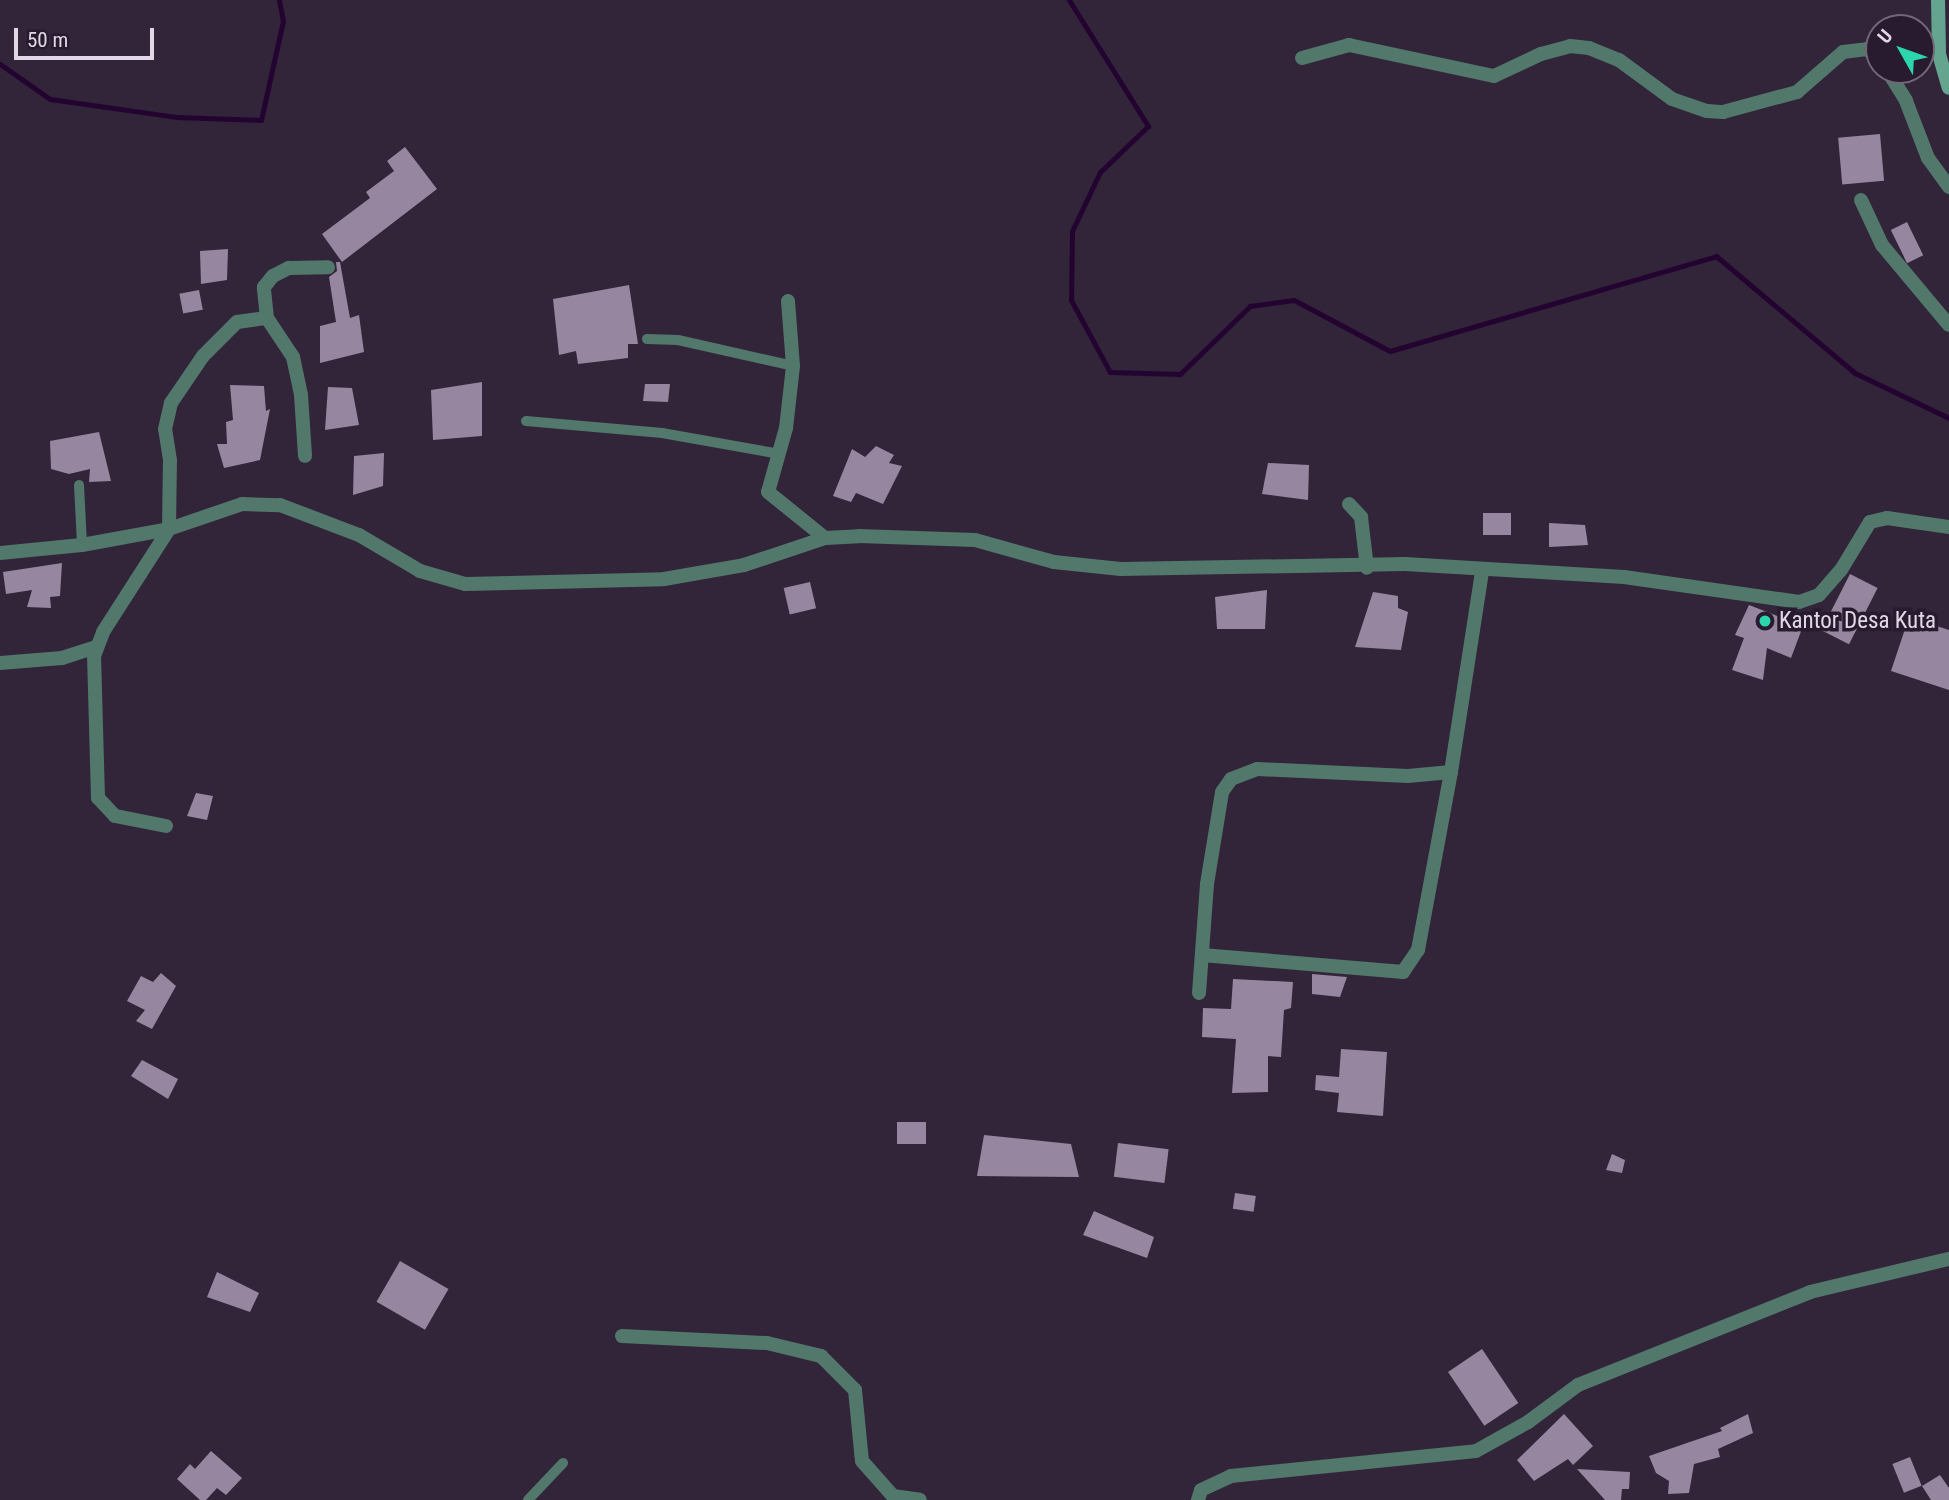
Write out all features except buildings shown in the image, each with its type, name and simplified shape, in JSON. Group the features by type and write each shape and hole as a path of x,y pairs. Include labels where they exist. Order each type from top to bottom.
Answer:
{"main road":[{"path":"1938,0 1944,29 1939,54 1949,88"}],"street":[{"path":"1302,58 1349,45 1494,76 1541,54 1570,47 1589,48 1619,61 1672,99 1706,111 1723,112 1797,92 1843,52 1865,49"},
{"path":"1895,84 1906,101 1928,158 1949,187"},
{"path":"1861,200 1882,245 1949,325"},
{"path":"305,456 301,395 293,357 267,318 264,287 274,276 289,268 328,267"},
{"path":"788,301 793,366 780,454 769,475 768,492 825,538"},
{"path":"166,826 115,816 98,798 96,647 169,529 170,460 165,429 171,403 228,328 248,317 267,318"},
{"path":"0,553 82,545 169,529 242,504 280,505 359,535 420,571 465,584 500,586 664,579 744,565 825,538 975,540 1054,562 1121,569 1367,568 1405,564 1482,572 1624,577 1799,603 1819,595 1842,570 1870,522 1887,518 1949,527"},
{"path":"1349,504 1360,517 1367,568"},
{"path":"1202,955 1403,972 1418,950 1451,772 1482,572"},
{"path":"0,663 61,658 96,647"},
{"path":"1199,993 1217,809 1231,779 1257,769 1408,776 1451,772"},
{"path":"1198,1500 1201,1490 1231,1476 1476,1451 1528,1422 1578,1385 1810,1292 1949,1259"},
{"path":"622,1336 767,1343 821,1356 855,1390 862,1461 893,1496 920,1500"}],"lane":[{"path":"647,339 678,340 793,366"},
{"path":"526,421 662,433 780,454"},
{"path":"79,485 82,545"},
{"path":"528,1500 563,1463"}],"waterway":[{"path":"0,64 50,99 176,117 261,120 283,21 279,0"},
{"path":"1069,0 1148,126 1100,172 1072,231 1071,300 1110,372 1180,374 1250,306 1294,300 1390,351 1716,256 1855,373 1949,418"}],"place":[{"name":"Kantor Desa Kuta","path":"1765,621"}]}
